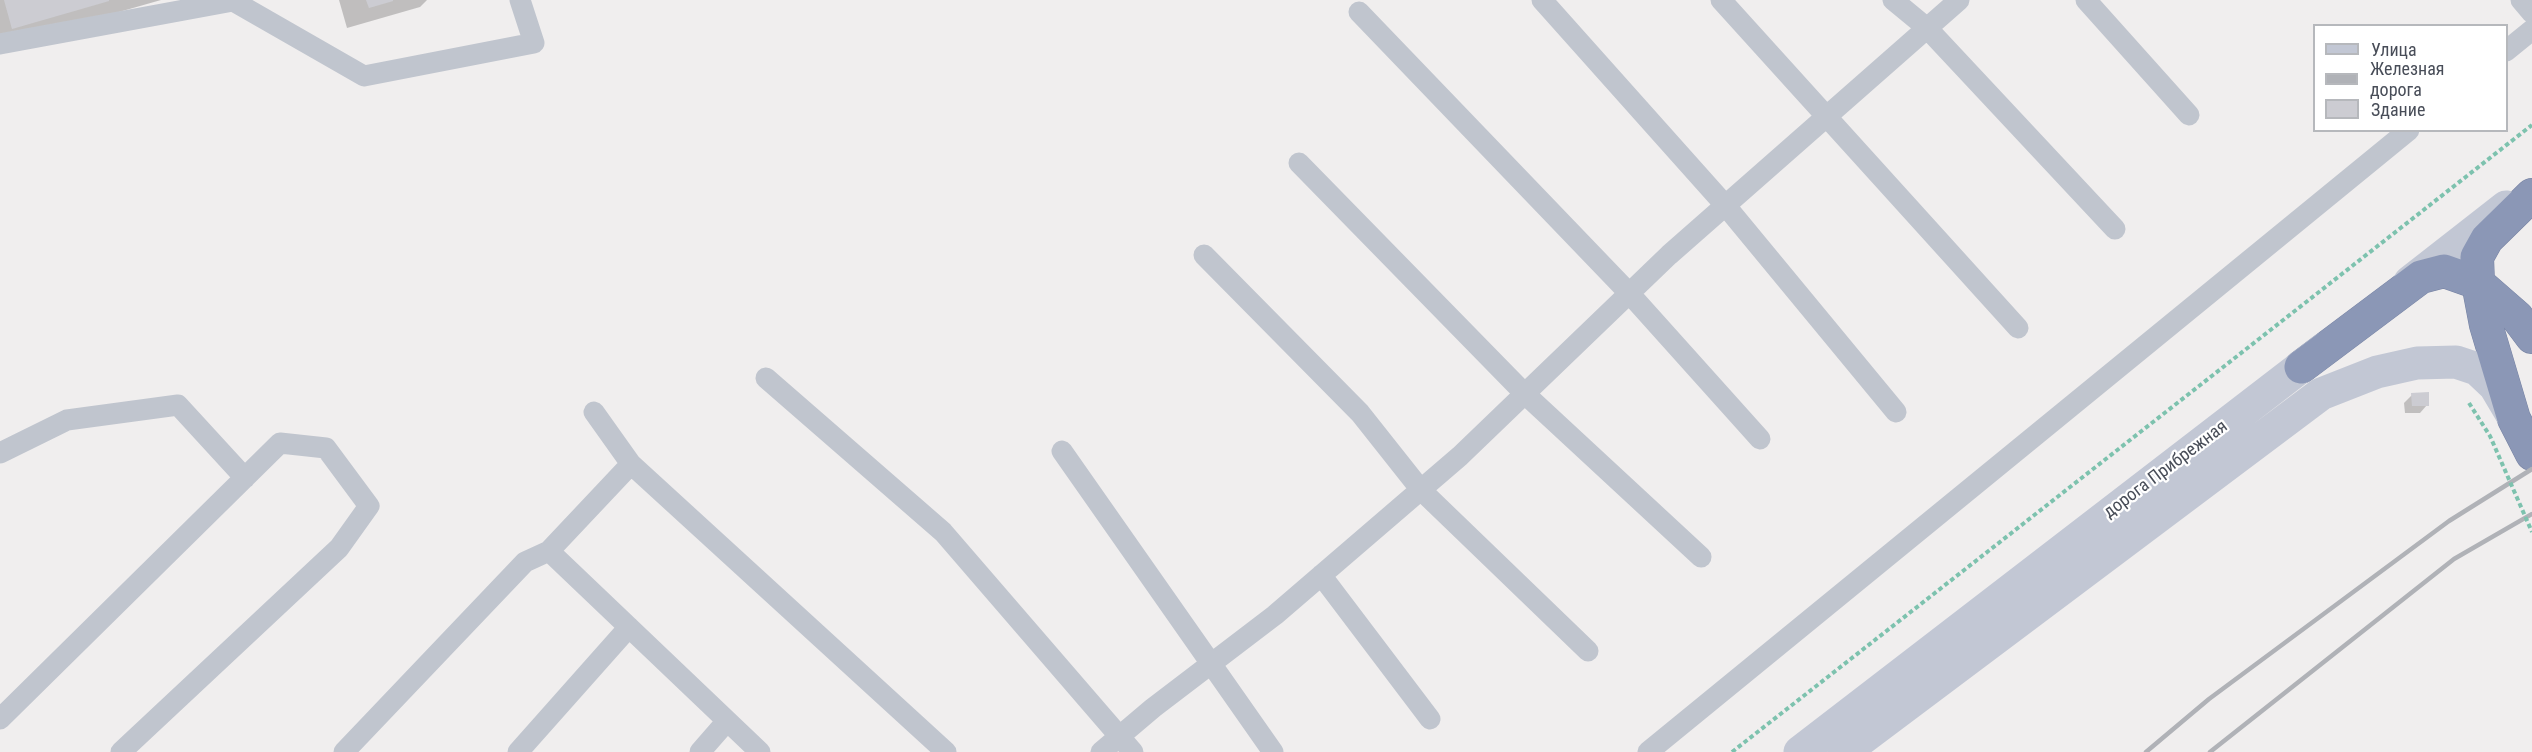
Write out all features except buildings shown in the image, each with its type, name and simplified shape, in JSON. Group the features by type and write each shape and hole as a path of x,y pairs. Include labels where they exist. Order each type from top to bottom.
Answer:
{"highway":[{"path":"2532,195 2487,239 2477,257 2478,283 2486,325 2514,419 2532,454"},
{"path":"2301,367 2421,277 2444,271 2478,283 2517,317 2532,337"}],"main road":[{"name":"дорога Прибрежная","path":"1800,752 2301,367 2532,186"},
{"path":"1844,752 2321,394 2377,372 2417,363 2456,362 2477,369 2495,386 2514,419"}],"lane":[{"path":"0,44 232,1 364,76 534,43 520,0"},
{"path":"1542,0 1725,205 1896,412"},
{"path":"1721,0 2018,328"},
{"path":"1893,0 1927,28 2115,229"},
{"path":"1101,752 1127,744 1210,664 1321,575 1460,456 1629,293 1725,205 1959,0"},
{"path":"2086,0 2189,115"},
{"path":"2521,0 2532,13"},
{"path":"1359,12 1629,293 1760,439"},
{"path":"2508,49 2532,30"},
{"path":"1648,752 2407,132"},
{"path":"1299,163 1525,394 1701,557"},
{"path":"1204,255 1360,413 1421,490 1588,651"},
{"path":"766,378 943,532 1127,744"},
{"path":"0,453 67,420 178,405 245,478"},
{"path":"594,412 631,464 946,752"},
{"path":"0,719 280,443 326,448 369,506 339,548 121,752"},
{"path":"1062,451 1273,752"},
{"path":"344,752 525,562 549,551 631,464"},
{"path":"549,551 760,752"},
{"path":"1321,575 1430,719"},
{"path":"518,752 629,627"},
{"path":"700,752 727,721"}],"path":[{"path":"1732,752 2532,125"},
{"path":"2469,403 2490,436 2532,532"}],"railway":[{"path":"2146,752 2209,699 2449,521 2532,469"},
{"path":"2210,752 2454,559 2532,514"}]}
